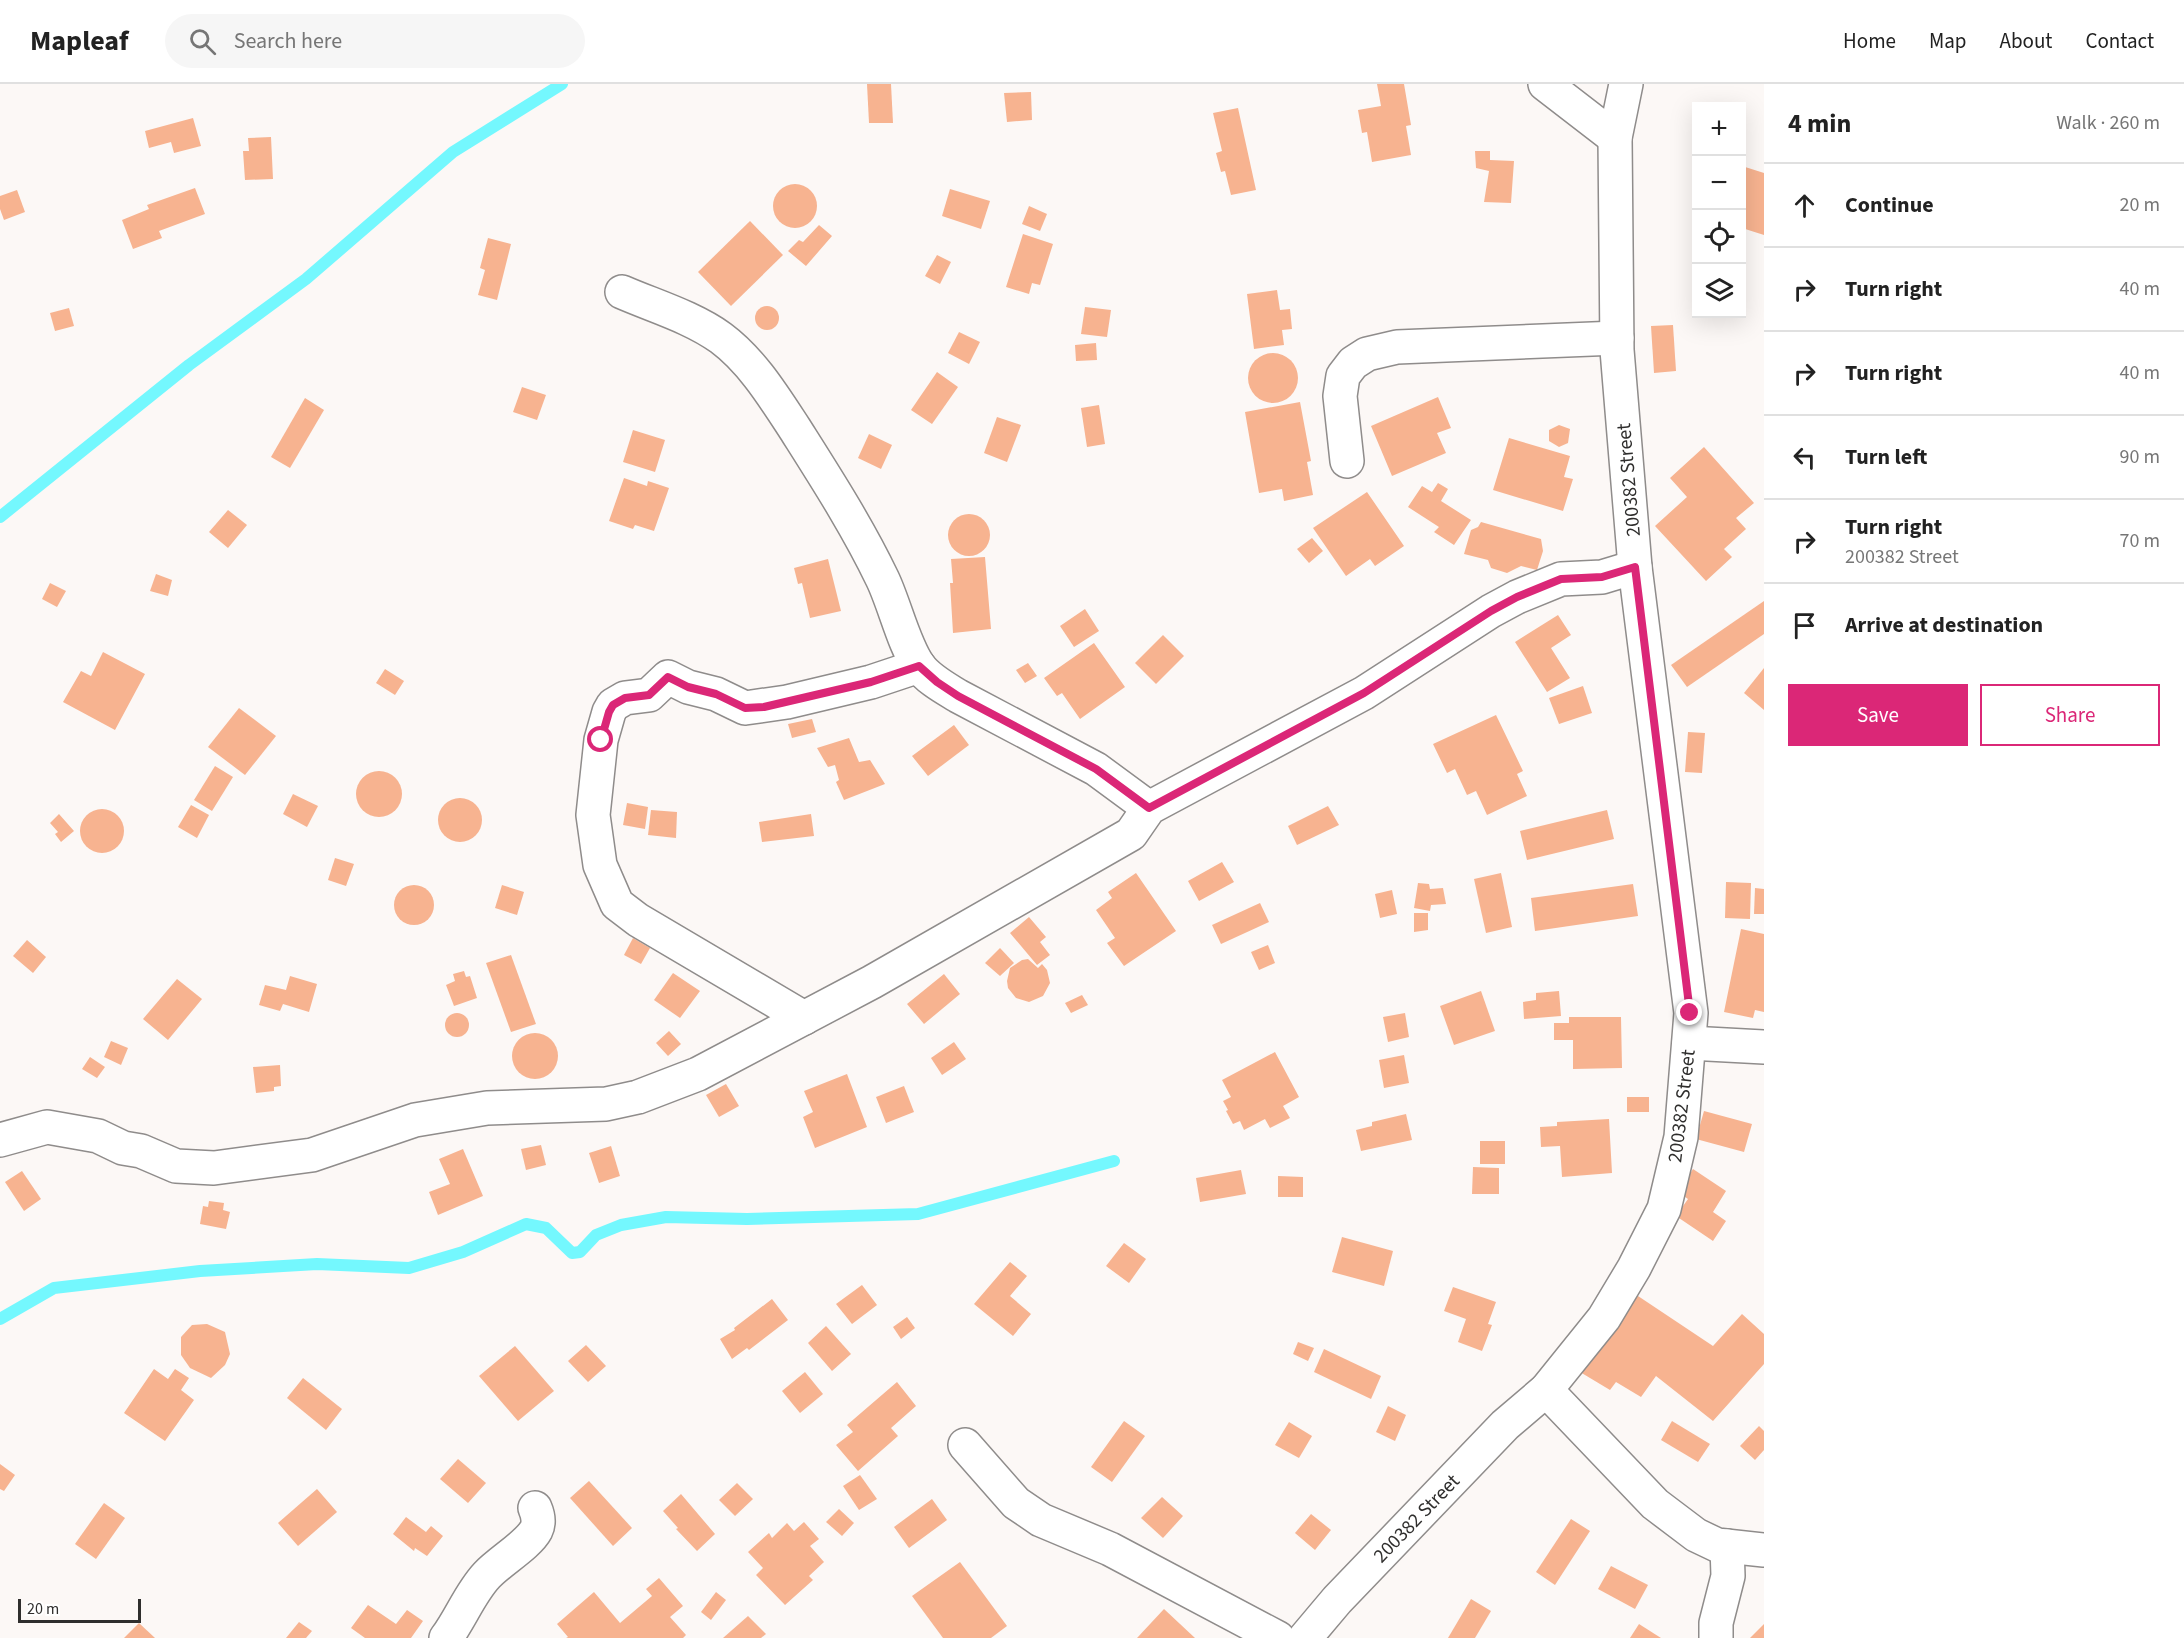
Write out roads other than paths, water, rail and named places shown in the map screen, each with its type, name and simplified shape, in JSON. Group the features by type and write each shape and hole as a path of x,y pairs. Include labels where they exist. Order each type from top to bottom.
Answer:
{"street":[{"path":"1545,84 1615,138"},
{"name":"200382 Street","path":"1305,1638 1337,1600 1505,1425 1546,1390 1604,1318 1634,1268 1664,1209 1681,1137 1690,1013 1635,567 1617,338 1615,138 1626,84"},
{"path":"622,292 705,329 720,338 750,366 771,393 859,531 890,593 910,650 919,666 958,696 1096,769 1149,808"},
{"path":"1347,461 1340,396 1343,376 1353,363 1366,354 1398,347 1617,338"},
{"path":"0,1140 47,1127 98,1136 123,1148 141,1151 176,1166 214,1168 312,1155 415,1120 487,1108 606,1104 638,1097 698,1074 872,982 1131,834 1149,808 1364,693 1491,611 1517,597 1561,579 1602,577 1635,567"},
{"path":"804,1018 638,920 617,904 600,865 593,815 601,740 609,712 613,705 625,698 649,695 668,677 688,687 716,694 745,708 776,705 871,682 919,666"},
{"path":"1689,1043 1764,1047"},
{"path":"1546,1390 1655,1504 1696,1535 1717,1545 1764,1550"},
{"path":"965,1445 1016,1503 1041,1520 1110,1549 1278,1638"},
{"path":"446,1638 487,1575 530,1539 537,1529 539,1518 535,1508"},
{"path":"1716,1638 1716,1623 1728,1576 1727,1546"}],"waterway":[{"path":"0,517 189,365 306,279 453,152 562,84"},
{"path":"0,1319 54,1288 200,1271 317,1264 409,1268 463,1252 526,1224 546,1228 572,1253 580,1252 596,1235 621,1225 666,1217 747,1219 918,1214 1114,1161"}]}
